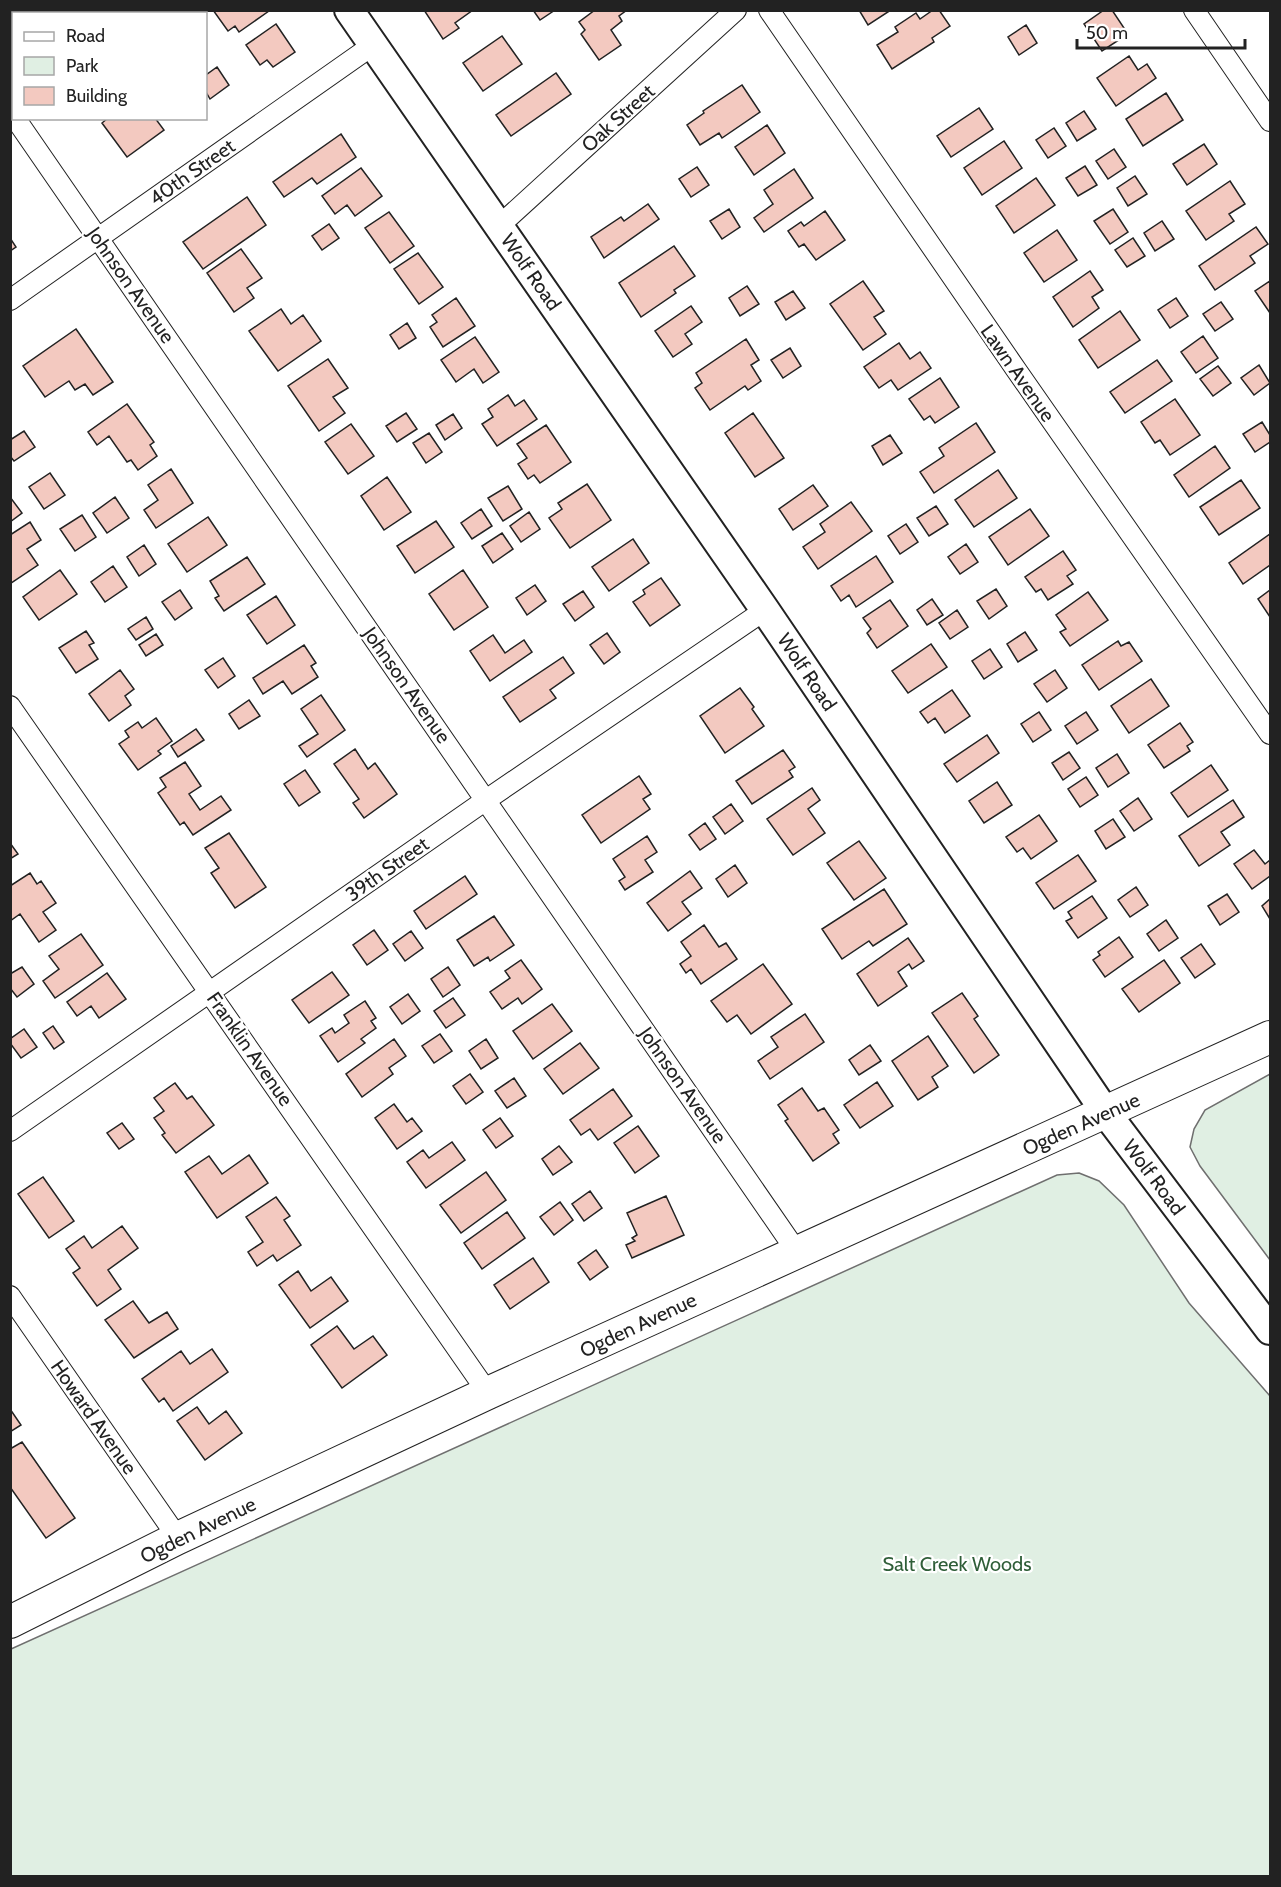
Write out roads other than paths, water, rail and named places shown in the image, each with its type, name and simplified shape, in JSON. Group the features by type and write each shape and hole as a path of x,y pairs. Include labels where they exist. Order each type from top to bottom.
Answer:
{"main road":[{"name":"Wolf Road","path":"350,10 765,610 1106,1113 1270,1330"},
{"name":"Ogden Avenue","path":"10,1622 178,1539 488,1394 1270,1037"}],"street":[{"name":"Oak Street","path":"499,226 736,10"},
{"name":"Lawn Avenue","path":"769,10 1270,734"},
{"path":"1194,10 1270,122"},
{"name":"40th Street","path":"10,300 373,45"},
{"name":"Johnson Avenue","path":"16,120 797,1252"},
{"name":"39th Street","path":"10,1131 486,800 765,610"},
{"name":"Franklin Avenue","path":"10,706 488,1394"},
{"name":"Howard Avenue","path":"10,1296 178,1539"}],"park label":[{"name":"Salt Creek Woods","path":"957,1564"}]}
